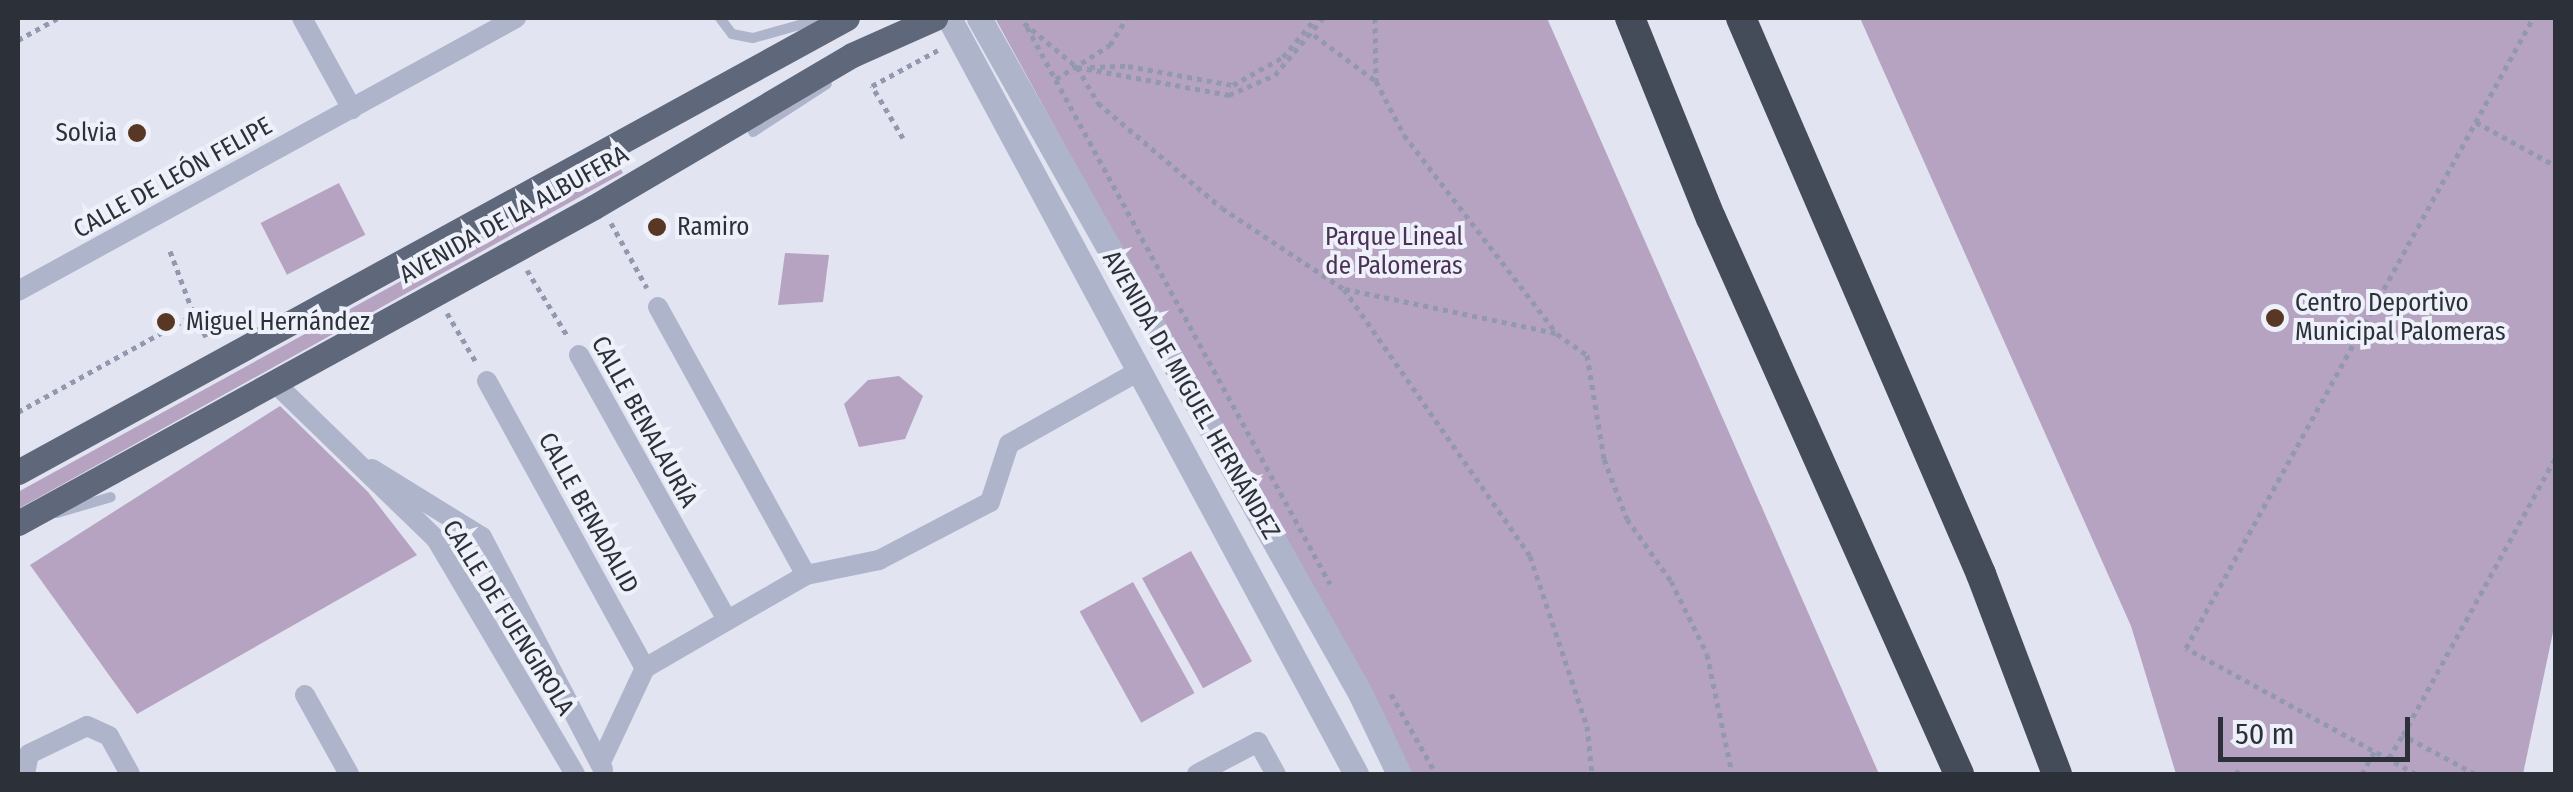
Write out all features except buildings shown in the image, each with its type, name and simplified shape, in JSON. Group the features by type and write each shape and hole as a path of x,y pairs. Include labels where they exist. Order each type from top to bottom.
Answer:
{"highway":[{"path":"1630,18 1711,218 1960,774"},
{"path":"1741,18 1917,422 2058,774"}],"main road":[{"name":"AVENIDA DE LA ALBUFERA","path":"18,472 847,18"},
{"name":"AVENIDA DE LA ALBUFERA","path":"18,524 600,204 852,54 934,18"}],"street":[{"path":"302,18 352,109"},
{"name":"CALLE DE LEÓN FELIPE","path":"18,291 516,18"},
{"name":"AVENIDA DE MIGUEL HERNÁNDEZ","path":"950,18 1356,774"},
{"name":"AVENIDA DE MIGUEL HERNÁNDEZ","path":"979,18 1360,693 1399,774"},
{"path":"658,307 806,575"},
{"name":"CALLE BENALAURÍA","path":"579,356 727,620"},
{"path":"603,768 645,668 806,575 879,560 990,502 1010,444 1139,371"},
{"name":"CALLE BENADALID","path":"487,381 645,668"},
{"name":"CALLE DE FUENGIROLA","path":"276,383 436,539 575,774"},
{"name":"CALLE DE FUENGIROLA","path":"345,453 482,537 603,768"},
{"path":"305,695 348,774"},
{"path":"25,774 29,754 86,726 109,736 130,774"},
{"path":"1198,774 1258,742 1276,774"}],"lane":[{"path":"720,18 732,34 753,38 824,18"},
{"path":"753,132 900,36"},
{"path":"18,524 111,497"}],"path":[{"path":"18,40 58,18"},
{"path":"1056,79 1110,45 1127,18"},
{"path":"1077,67 1128,66 1234,85 1282,57 1320,18"},
{"path":"1077,67 1228,95 1275,75 1314,35 1320,18"},
{"path":"1374,18 1376,80 1404,135 1464,222 1558,334 1588,355 1604,458 1626,519 1671,581 1707,654 1732,774"},
{"path":"2416,774 2186,648 2533,18"},
{"path":"1333,588 1024,23 1077,67 1098,103 1222,208 1344,288 1558,334"},
{"path":"1314,35 1376,80"},
{"path":"896,73 872,86 902,138"},
{"path":"2476,122 2556,166"},
{"path":"600,204 658,307"},
{"name":"CALLE BENALAURÍA","path":"514,250 579,356"},
{"path":"170,251 206,338"},
{"path":"1344,288 1530,556 1587,726 1592,774"},
{"path":"435,293 487,381"},
{"path":"18,412 194,315"},
{"path":"2389,758 2556,458"},
{"path":"1389,690 1436,774"},
{"path":"2403,735 2476,774"},
{"path":"2362,774 2376,751"}],"green space":[{"name":"Parque Lineal de Palomeras","path":"995,18 1547,18 1879,774 1409,774"},
{"name":"Centro Deportivo Municipal Palomeras","path":"1860,18 2555,18 2556,618 2523,774 2176,774 2131,626"},
{"path":"617,162 623,173 18,509 18,492"},
{"path":"339,183 365,235 287,275 261,223"},
{"path":"785,253 829,255 823,302 778,305"},
{"path":"899,376 923,396 905,439 859,447 844,404 868,380"},
{"path":"280,406 368,492 417,555 137,714 30,565"},
{"path":"1191,551 1252,661 1203,688 1142,578"},
{"path":"1133,582 1195,693 1141,723 1080,612"}],"place":[{"name":"Solvia","path":"137,133"},
{"name":"Ramiro","path":"657,227"},
{"name":"Centro Deportivo Municipal Palomeras","path":"2275,318"},
{"name":"Miguel Hernández","path":"166,322"}]}
